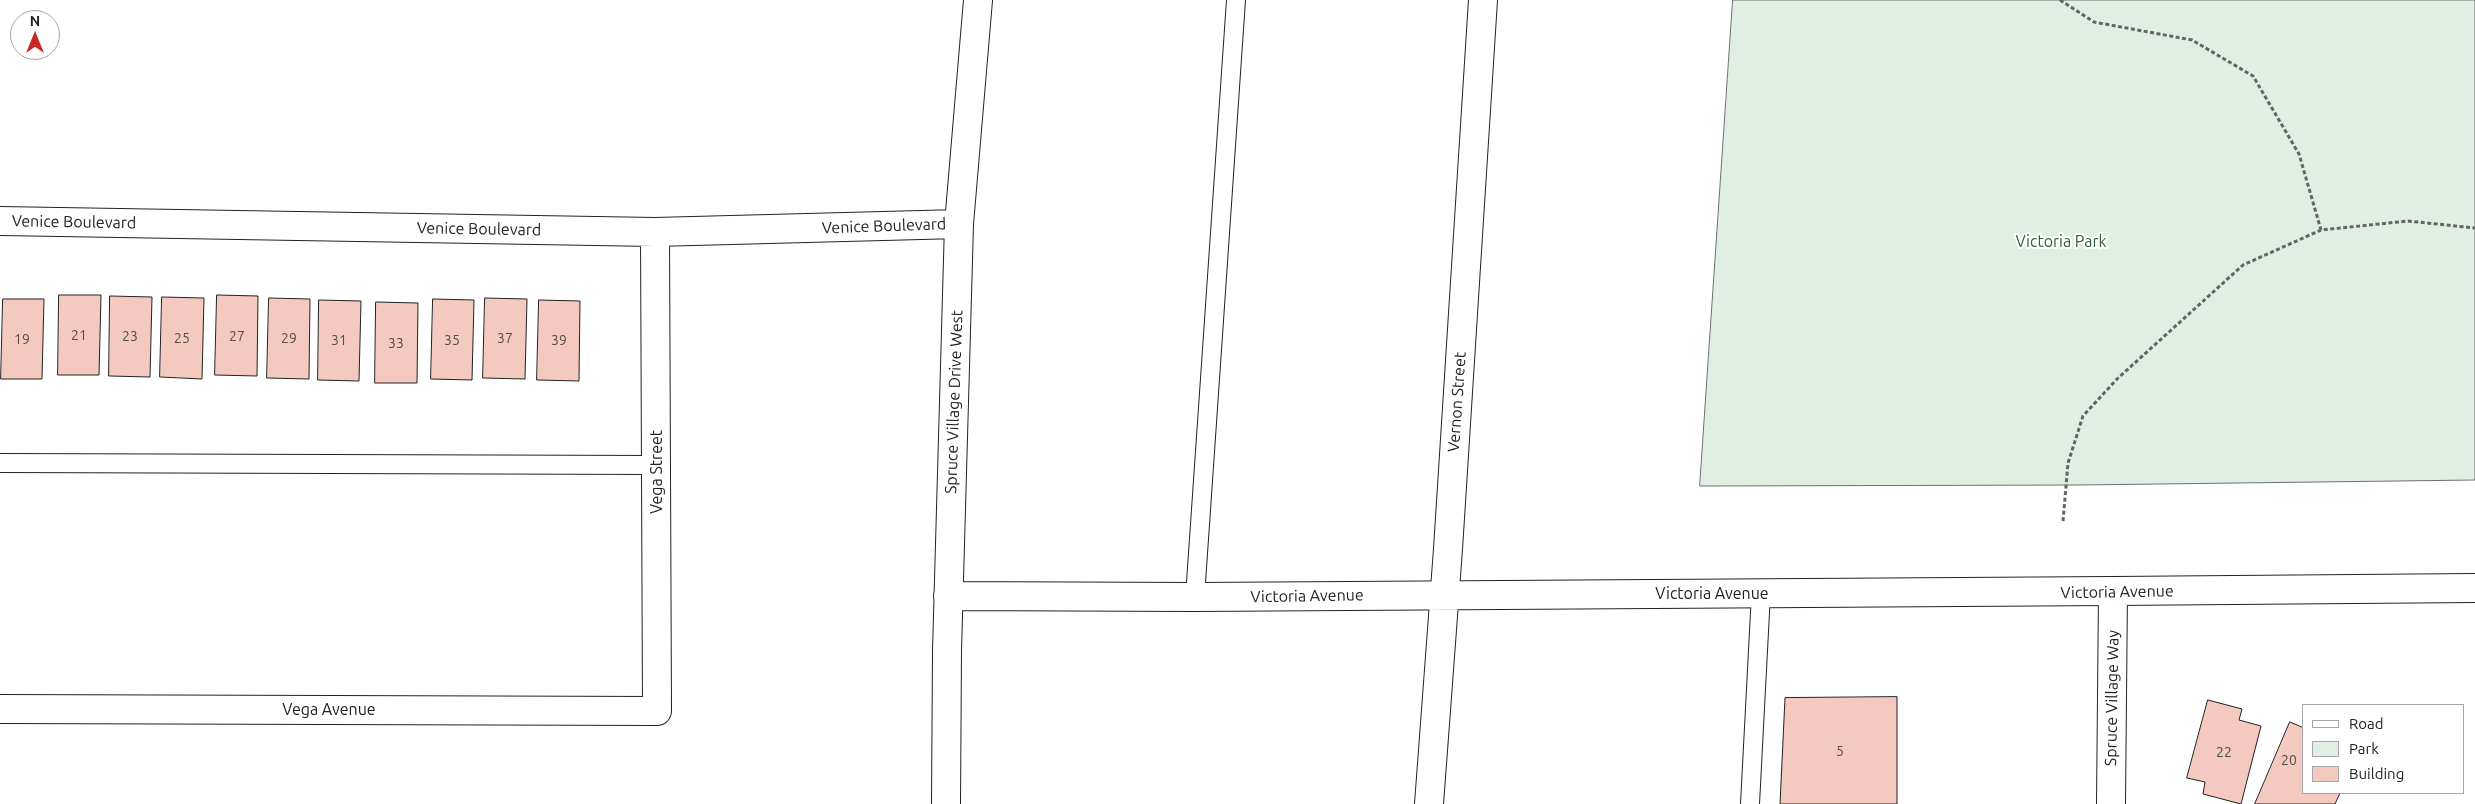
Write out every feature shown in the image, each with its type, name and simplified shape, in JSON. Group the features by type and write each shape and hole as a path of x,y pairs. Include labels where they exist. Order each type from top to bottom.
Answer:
{"street":[{"name":"Spruce Village Drive West","path":"946,804 948,596 959,224 978,0"},
{"name":"Vernon Street","path":"1429,804 1483,0"},
{"name":"Venice Boulevard","path":"0,221 655,232 959,224"},
{"name":"Vega Street","path":"655,232 657,711"},
{"name":"Victoria Avenue","path":"948,596 1195,597 2475,588"},
{"name":"Spruce Village Way","path":"2111,804 2114,592"},
{"name":"Vega Avenue","path":"0,709 657,711"}],"lane":[{"path":"1195,597 1236,0"},
{"path":"0,463 657,465"},
{"path":"1750,804 1760,593"}],"path":[{"path":"2060,0 2094,22 2192,40 2253,76 2299,154 2321,230"},
{"path":"2064,520 2068,463 2083,416 2117,379 2243,266 2321,230 2408,221 2475,228"}],"green space":[{"name":"Victoria Park","path":"1733,0 2475,0 2475,480 2079,485 1700,486"}],"building":[{"path":"59,295 101,295 99,375 58,375"},
{"path":"217,295 258,296 257,376 215,375"},
{"path":"110,296 152,297 150,377 109,376"},
{"path":"162,297 204,298 202,379 160,377"},
{"path":"269,298 310,299 309,379 267,378"},
{"path":"485,298 527,299 525,379 483,378"},
{"path":"3,299 44,299 42,379 1,379"},
{"path":"433,299 474,300 472,380 431,379"},
{"path":"319,300 361,301 359,381 318,380"},
{"path":"539,300 580,301 579,381 537,380"},
{"path":"376,302 418,303 417,383 375,383"},
{"path":"1897,697 1897,804 1780,804 1785,698"},
{"path":"2208,700 2242,709 2239,720 2261,726 2241,804 2203,794 2205,782 2187,778"},
{"path":"2290,722 2302,727 2302,794 2340,794 2335,804 2255,804"}]}
